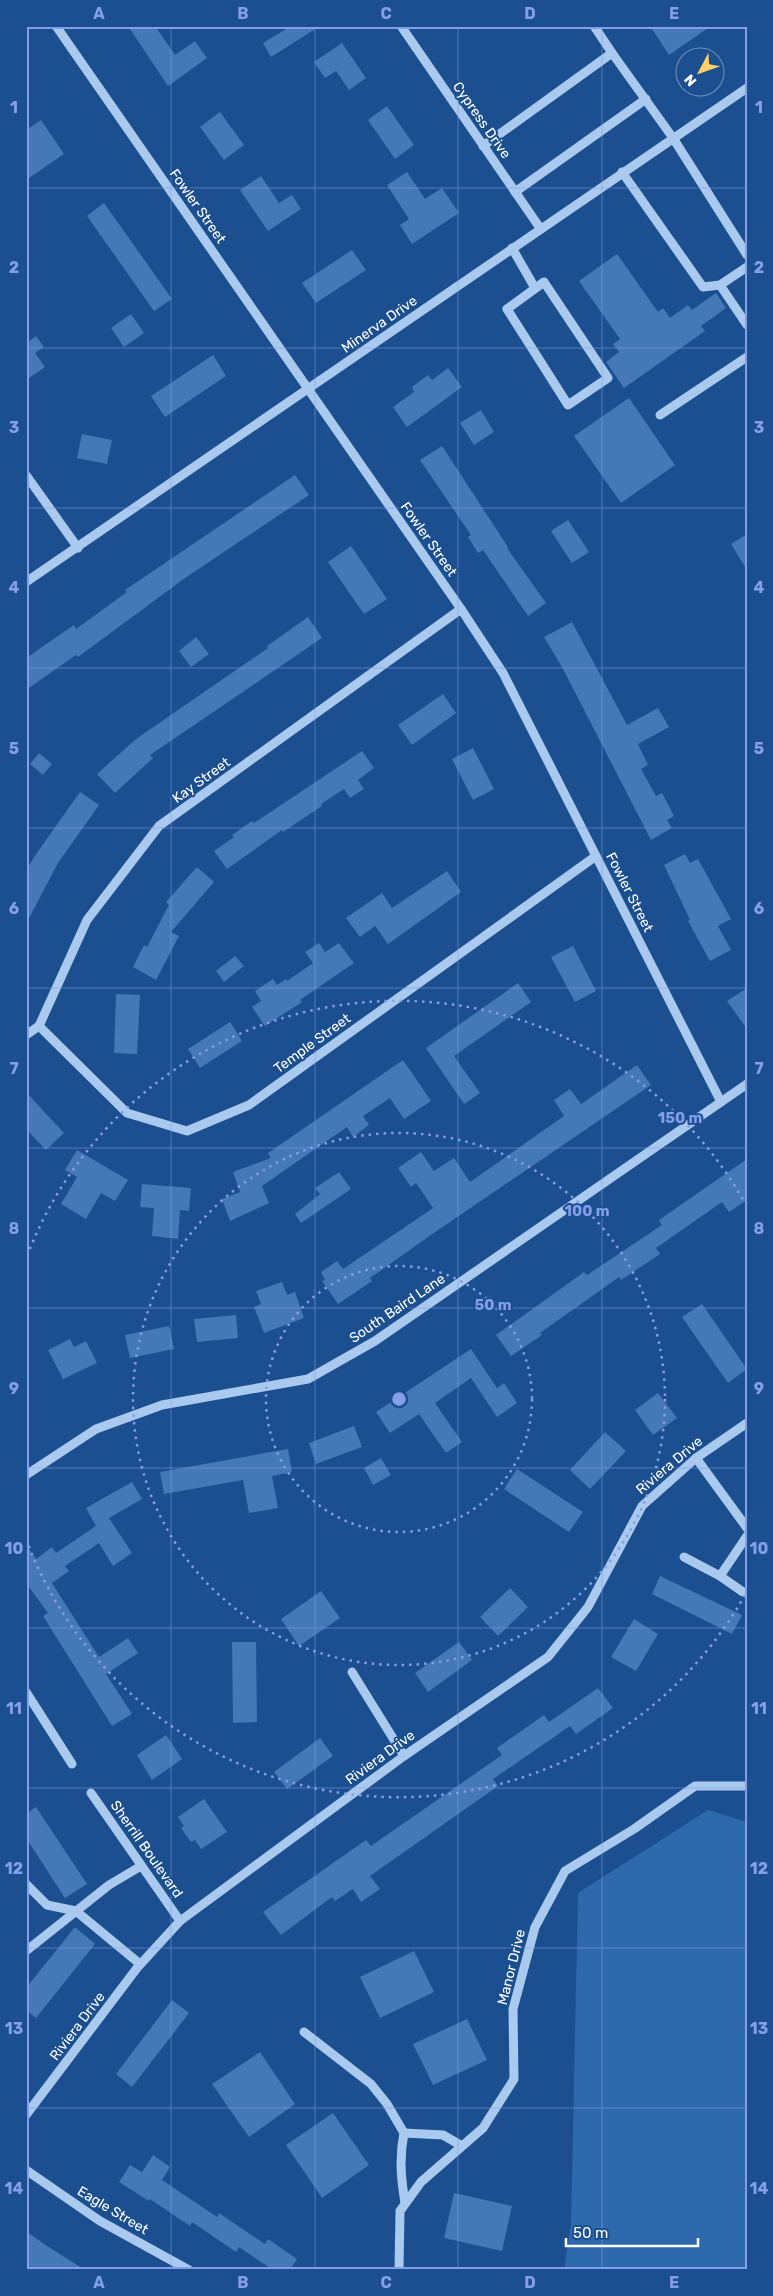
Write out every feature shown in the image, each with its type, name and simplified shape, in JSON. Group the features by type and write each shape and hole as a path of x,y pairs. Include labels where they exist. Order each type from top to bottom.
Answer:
{"street":[{"name":"Fowler Street","path":"56,26 461,609 503,674 721,1102"},
{"name":"Cypress Drive","path":"401,26 540,228"},
{"path":"594,26 674,138 747,255"},
{"path":"483,146 612,53"},
{"name":"Minerva Drive","path":"26,582 309,390 540,228 747,88"},
{"path":"515,192 646,99"},
{"path":"622,172 702,287 720,285 747,267"},
{"path":"512,248 535,288"},
{"path":"544,282 608,378 568,405 507,309 535,288 544,282"},
{"path":"720,285 747,325"},
{"path":"660,415 747,357"},
{"path":"26,475 78,548"},
{"name":"Kay Street","path":"39,1026 87,920 159,826 461,609"},
{"name":"Temple Street","path":"39,1026 127,1113 187,1131 249,1105 596,856"},
{"path":"26,1034 39,1026"},
{"name":"South Baird Lane","path":"26,1476 96,1429 162,1405 308,1379 376,1341 747,1084"},
{"name":"Riviera Drive","path":"26,2115 140,1964 180,1921 404,1756 548,1657 588,1607 642,1506 696,1458 747,1423"},
{"path":"696,1458 747,1528"},
{"path":"720,1576 746,1541"},
{"path":"684,1556 720,1576 743,1592"},
{"path":"352,1672 404,1756"},
{"path":"26,1692 72,1764"},
{"name":"Manor Drive","path":"398,2270 400,2211 421,2182 483,2128 514,2080 513,2009 535,1926 565,1871 634,1829 694,1786 747,1786"},
{"name":"Sherrill Boulevard","path":"91,1793 180,1921"},
{"path":"26,1951 109,1885 141,1866"},
{"path":"26,1884 47,1905 76,1911 140,1964"},
{"path":"304,2032 371,2084 387,2104 404,2133 400,2152 400,2173 405,2203"},
{"path":"404,2133 443,2135 462,2146"},
{"name":"Eagle Street","path":"26,2170 100,2220 189,2270"}],"shaded area":[{"path":"708,1810 747,1822 747,2270 564,2270 571,2225 578,1893"}],"building":[{"path":"128,26 155,26 175,55 195,41 207,58 168,86"},
{"path":"291,26 320,26 271,57 263,43"},
{"path":"650,26 711,26 679,48 676,48 676,50 669,55"},
{"path":"342,43 366,78 349,90 336,71 325,78 314,62"},
{"path":"387,106 414,145 395,159 368,120"},
{"path":"220,112 244,145 224,160 200,127"},
{"path":"41,120 64,154 26,180 26,130"},
{"path":"407,172 425,199 442,188 459,213 412,244 400,225 409,219 387,185"},
{"path":"261,176 279,203 292,195 301,209 268,231 240,190"},
{"path":"104,203 172,299 154,311 87,216"},
{"path":"352,250 366,270 316,303 302,283"},
{"path":"617,254 658,312 663,308 670,318 688,305 692,310 716,293 726,308 701,326 705,331 624,388 606,362 619,352 613,344 620,339 579,281"},
{"path":"131,314 144,333 124,347 111,328"},
{"path":"36,336 44,347 35,353 45,367 26,380 26,340 28,342"},
{"path":"213,355 226,376 165,417 151,396"},
{"path":"448,368 462,387 407,427 393,407 414,392 412,387 428,375 432,380"},
{"path":"629,398 675,465 621,503 574,436"},
{"path":"481,410 494,432 474,445 460,423"},
{"path":"82,434 112,440 107,464 77,458"},
{"path":"442,446 507,548 546,603 528,616 483,550 478,553 468,537 471,535 420,460"},
{"path":"295,475 309,495 185,578 78,657 76,655 26,690 26,658 74,625 76,629 127,592 125,590"},
{"path":"568,520 589,552 572,563 551,531"},
{"path":"747,534 747,570 731,544"},
{"path":"351,546 387,599 364,614 328,562"},
{"path":"308,617 322,638 150,755 153,758 115,793 97,774 136,739 268,648 267,646"},
{"path":"572,622 627,725 658,708 669,727 638,744 648,765 641,769 656,796 662,793 674,816 667,820 672,828 651,840 562,667 544,637"},
{"path":"196,637 209,654 191,667 179,651"},
{"path":"443,694 456,713 412,745 398,725"},
{"path":"473,748 494,789 473,800 452,759"},
{"path":"362,751 374,768 358,780 364,789 350,798 344,789 321,804 322,806 283,832 282,830 227,869 214,851 234,837 232,835 252,821 254,823"},
{"path":"39,753 52,764 43,775 30,764"},
{"path":"80,792 99,805 58,863 26,924 26,871"},
{"path":"685,854 690,863 698,859 731,919 718,926 731,950 710,961 688,921 690,920 664,865"},
{"path":"197,867 214,882 171,932 179,936 156,980 133,967 144,945 147,947 169,905 166,902"},
{"path":"447,871 461,892 388,944 375,926 360,937 346,918 382,893 392,908"},
{"path":"319,943 325,952 339,943 354,963 300,1000 302,1002 265,1026 252,1007 261,1001 255,991 273,979 277,985 286,979 287,981 313,963 305,952"},
{"path":"573,946 596,991 575,1002 551,957"},
{"path":"235,956 244,966 224,982 216,971"},
{"path":"518,983 531,1002 454,1056 480,1093 464,1104 426,1048"},
{"path":"747,988 747,1029 727,1001"},
{"path":"116,994 140,995 137,1054 114,1053"},
{"path":"230,1022 242,1041 200,1068 188,1049"},
{"path":"403,1060 431,1101 404,1119 390,1098 363,1116 369,1125 353,1137 347,1127 262,1186 269,1203 230,1221 222,1199 240,1192 233,1172 271,1158 268,1153"},
{"path":"637,1065 651,1085 428,1237 370,1278 372,1281 338,1304 322,1281 325,1280 321,1272 337,1261 343,1269 433,1208 416,1183 411,1187 398,1168 421,1152 434,1171 454,1158 470,1182 564,1116 554,1100 570,1089 581,1104"},
{"path":"26,1092 64,1133 46,1150 26,1129"},
{"path":"77,1150 128,1180 115,1201 101,1193 86,1219 61,1204 77,1177 65,1170"},
{"path":"747,1159 747,1200 729,1212 722,1202 656,1248 660,1254 621,1280 619,1277 511,1356 496,1335 584,1272 587,1275 662,1225 659,1220"},
{"path":"339,1172 351,1189 301,1223 295,1214 320,1194 315,1188"},
{"path":"142,1184 191,1188 189,1211 180,1210 178,1239 152,1236 154,1208 140,1207"},
{"path":"282,1282 287,1295 295,1292 304,1318 264,1333 254,1307 261,1304 256,1291"},
{"path":"702,1304 747,1369 728,1383 682,1317"},
{"path":"236,1315 238,1338 197,1342 194,1319"},
{"path":"169,1326 174,1349 130,1358 125,1335"},
{"path":"70,1339 74,1347 86,1341 97,1363 63,1379 48,1350"},
{"path":"471,1349 497,1388 504,1383 517,1403 497,1417 471,1378 435,1403 462,1442 446,1453 419,1414 390,1433 376,1412"},
{"path":"658,1393 677,1418 653,1435 635,1410"},
{"path":"354,1426 362,1447 316,1464 309,1443"},
{"path":"605,1432 626,1451 590,1489 570,1470"},
{"path":"288,1449 292,1472 272,1476 278,1508 249,1513 243,1480 164,1494 160,1472"},
{"path":"381,1458 391,1475 373,1485 364,1468"},
{"path":"517,1469 583,1512 569,1532 504,1489"},
{"path":"132,1482 142,1499 109,1518 132,1553 113,1566 99,1543 65,1566 69,1571 52,1583 99,1657 128,1638 138,1653 106,1674 132,1714 112,1726 43,1616 48,1613 26,1583 26,1545 36,1559 52,1547 56,1553 96,1526 86,1508"},
{"path":"660,1576 742,1615 732,1634 652,1594"},
{"path":"510,1588 528,1607 498,1636 480,1617"},
{"path":"321,1591 340,1618 299,1646 281,1619"},
{"path":"634,1619 658,1634 636,1671 611,1657"},
{"path":"232,1642 256,1642 257,1722 233,1723"},
{"path":"459,1642 472,1660 428,1692 415,1673"},
{"path":"598,1688 613,1708 576,1734 570,1726 493,1779 498,1786 370,1876 380,1889 361,1902 353,1889 335,1901 332,1897 281,1935 263,1912 366,1840 371,1846 502,1755 497,1748 544,1715 549,1722"},
{"path":"166,1735 182,1759 152,1780 137,1755"},
{"path":"320,1738 333,1756 287,1789 274,1772"},
{"path":"204,1799 227,1832 201,1849 195,1840 191,1842 181,1828 184,1826 178,1817"},
{"path":"36,1807 87,1884 65,1898 26,1838 26,1814"},
{"path":"75,1927 95,1944 36,2018 26,2010 26,1988"},
{"path":"414,1951 434,1992 380,2018 360,1977"},
{"path":"172,2000 189,2013 132,2087 116,2074"},
{"path":"467,2019 487,2060 433,2085 413,2044"},
{"path":"260,2052 295,2104 249,2137 212,2084"},
{"path":"333,2113 369,2165 322,2198 286,2145"},
{"path":"153,2155 170,2167 162,2180 217,2217 219,2213 265,2244 268,2239 297,2259 290,2270 273,2270 239,2247 236,2252 192,2222 190,2226 150,2199 149,2201 119,2182 130,2165 142,2172"},
{"path":"454,2193 512,2206 502,2251 444,2238"},
{"path":"26,2231 85,2270 34,2270 26,2265"}]}
